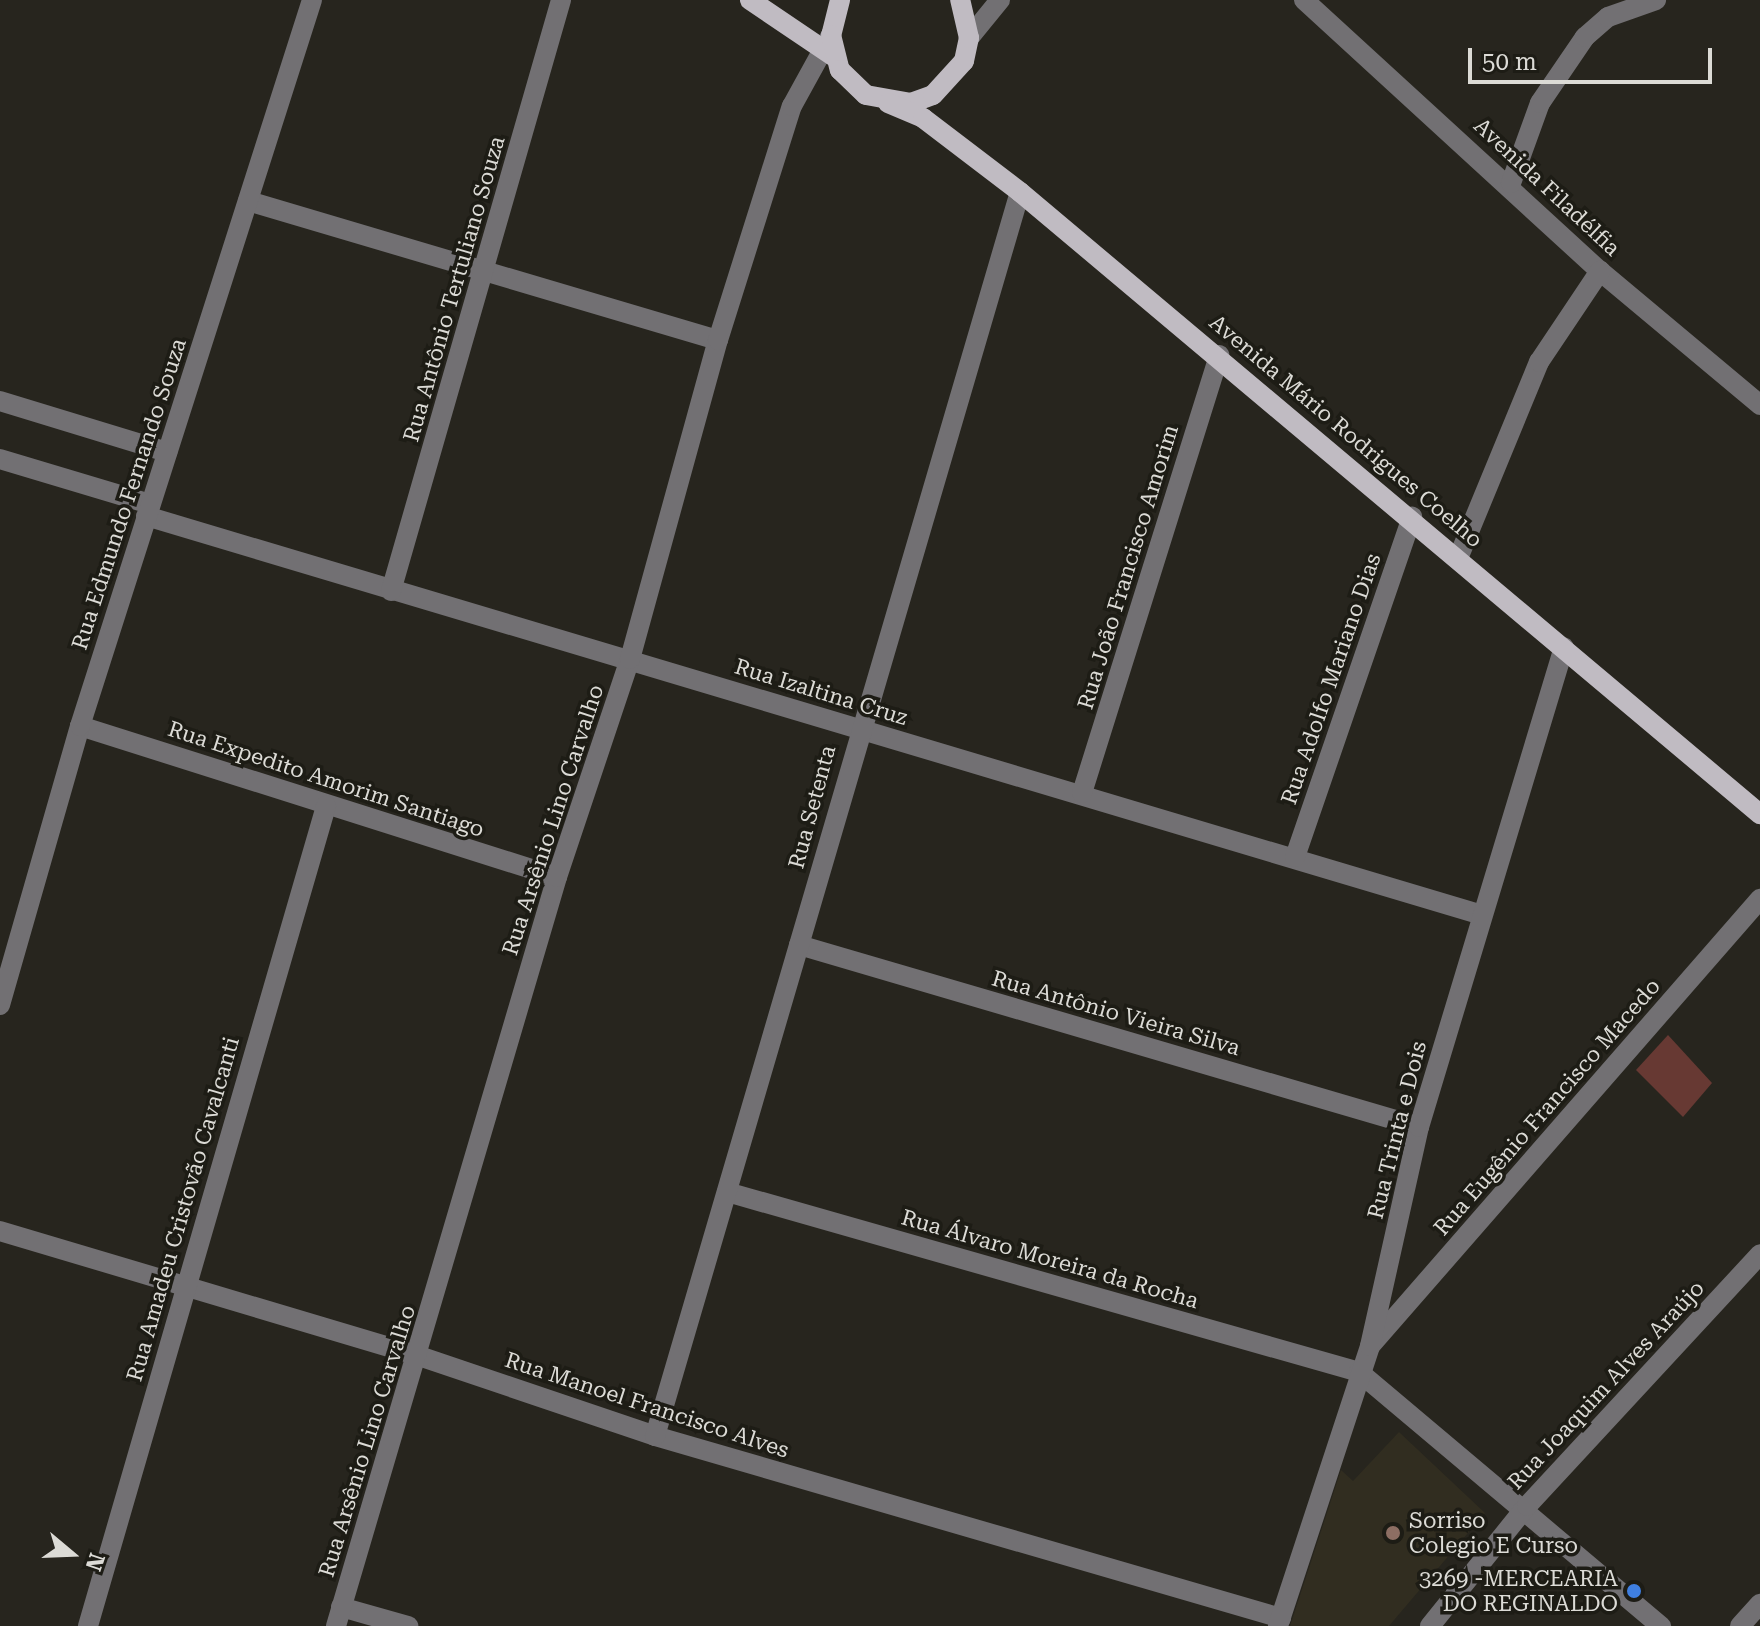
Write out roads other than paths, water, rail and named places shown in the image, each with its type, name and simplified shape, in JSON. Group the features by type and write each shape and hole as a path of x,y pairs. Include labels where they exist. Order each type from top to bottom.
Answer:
{"main road":[{"path":"750,0 829,46 840,0"},
{"path":"888,103 933,95 964,61 969,38 960,0"},
{"name":"Avenida Mário Rodrigues Coelho","path":"829,46 851,84 923,118 1020,192 1459,556 1760,814"}],"street":[{"name":"Rua Edmundo Fernando Souza","path":"0,1005 80,726 312,0"},
{"name":"Rua Antônio Tertuliano Souza","path":"391,591 561,0"},
{"path":"969,38 1000,0"},
{"name":"Avenida Filadélfia","path":"1304,0 1511,183 1600,271 1760,405"},
{"path":"1511,183 1540,103 1585,37 1608,17 1656,0"},
{"name":"Rua Arsênio Lino Carvalho","path":"338,1616 419,1356 557,877 630,659 718,340 792,106 829,46"},
{"name":"Rua Setenta","path":"655,1436 799,945 857,729 1020,192"},
{"path":"248,201 718,340"},
{"path":"1459,556 1539,362 1600,271"},
{"name":"Rua João Francisco Amorim","path":"1082,793 1219,355"},
{"path":"0,401 167,452"},
{"name":"Rua Izaltina Cruz","path":"0,459 391,591 1082,793 1482,915"},
{"name":"Rua Adolfo Mariano Dias","path":"1295,857 1412,517"},
{"name":"Rua Trinta e Dois","path":"1280,1622 1370,1346 1419,1127 1564,647"},
{"name":"Rua Expedito Amorim Santiago","path":"80,726 557,877"},
{"name":"Rua Amadeu Cristovão Cavalcanti","path":"88,1626 326,806"},
{"name":"Rua Eugênio Francisco Macedo","path":"1370,1346 1760,899"},
{"name":"Rua Antônio Vieira Silva","path":"799,945 1419,1127"},
{"name":"Rua Álvaro Moreira da Rocha","path":"727,1192 1359,1372"},
{"name":"Rua Manoel Francisco Alves","path":"0,1231 419,1356 655,1436 1280,1622"},
{"name":"Rua Joaquim Alves Araújo","path":"1430,1626 1527,1506 1760,1254"},
{"path":"1359,1372 1527,1506 1661,1626"},
{"path":"1740,1626 1760,1604"},
{"path":"338,1616 408,1626"}],"place":[{"name":"Sorriso Colegio E Curso","path":"1393,1533"},
{"name":"3269 -MERCEARIA DO REGINALDO","path":"1634,1591"}]}
